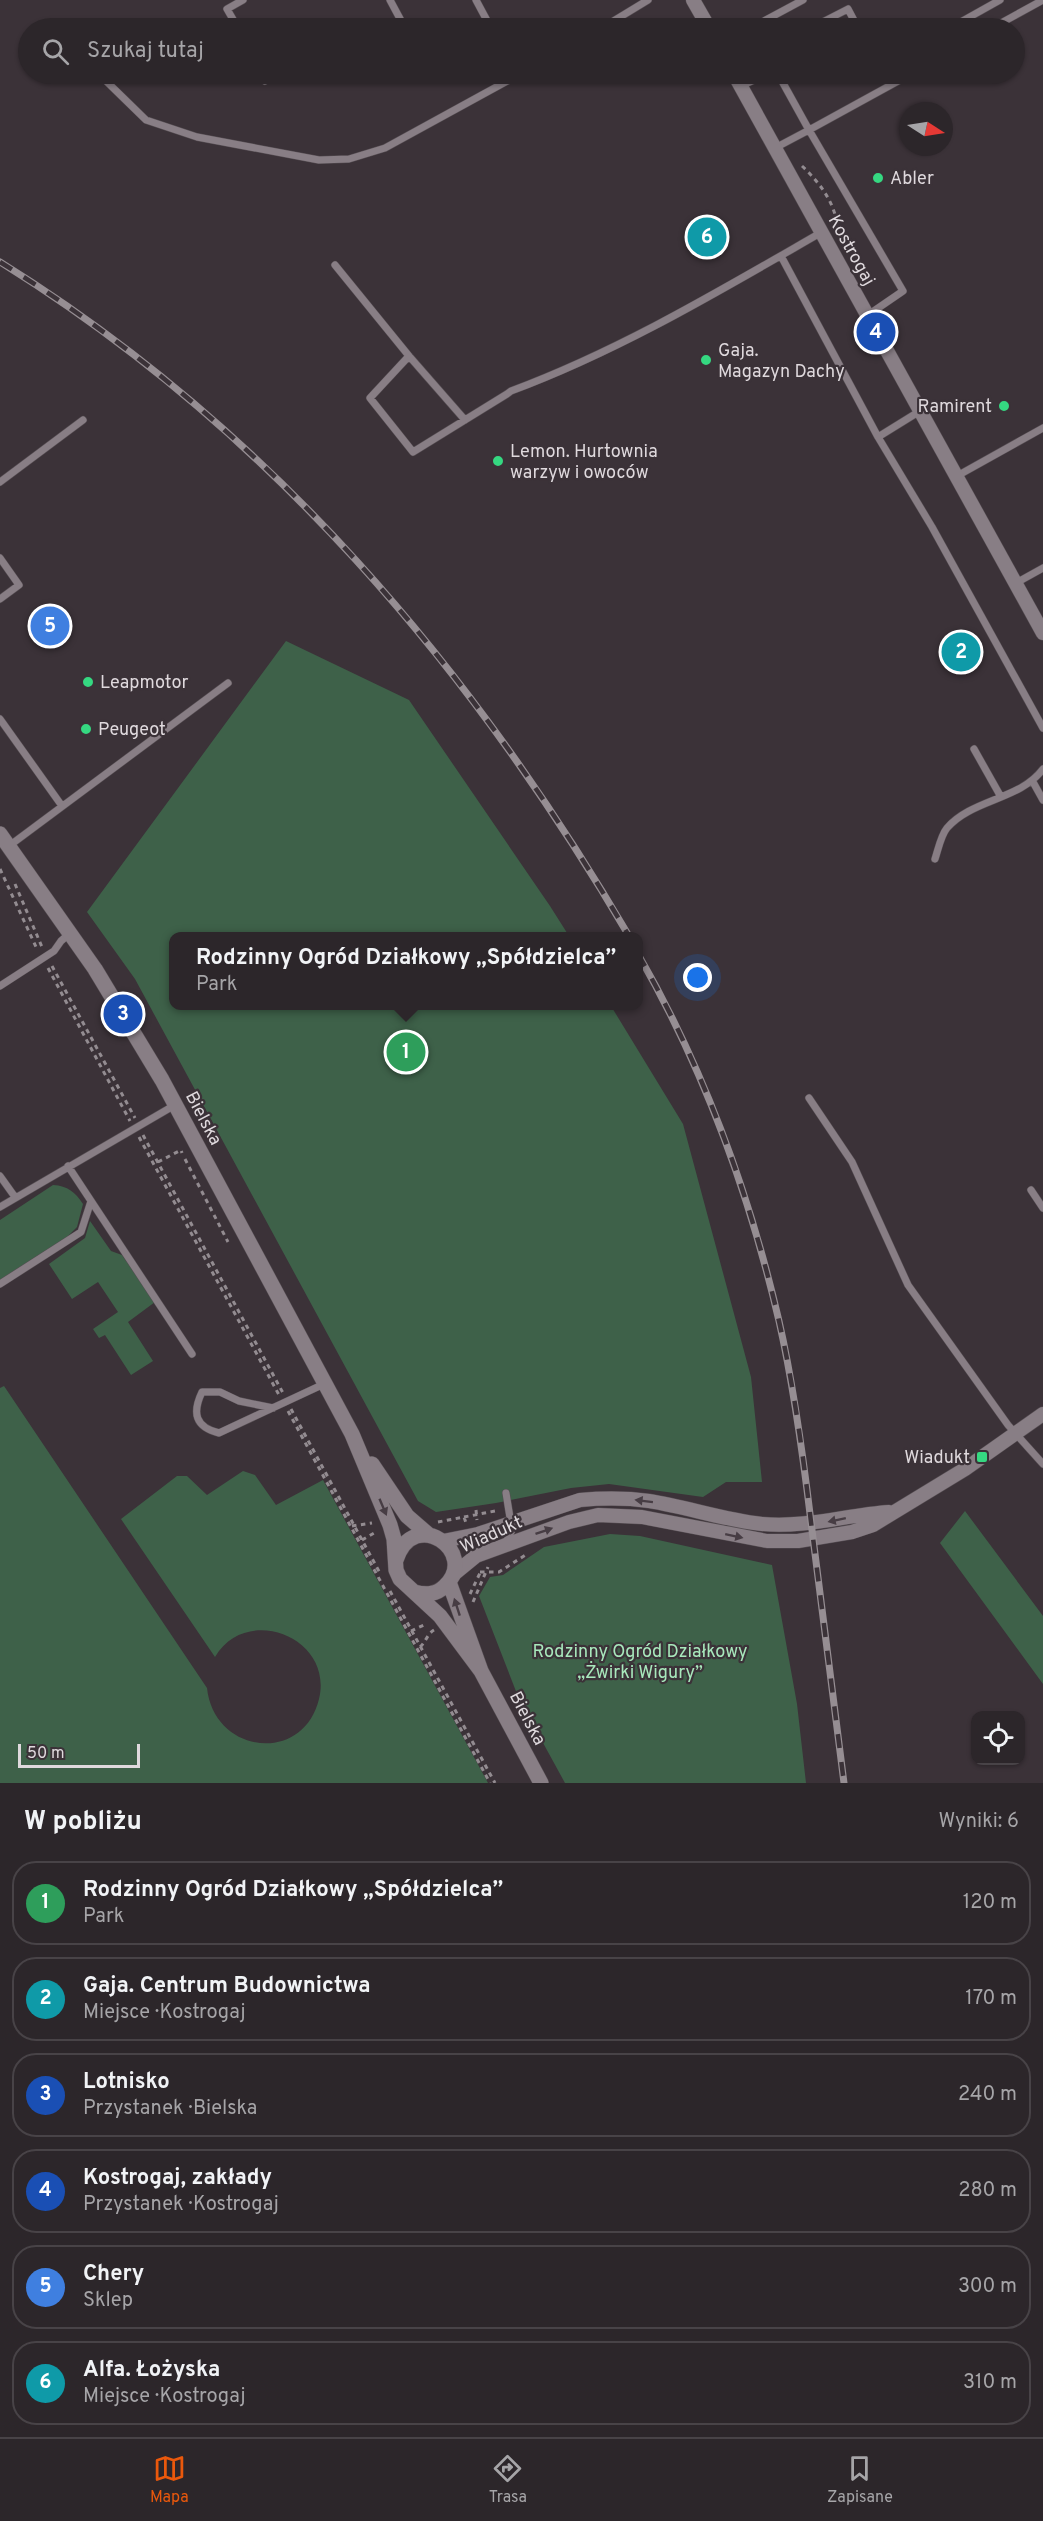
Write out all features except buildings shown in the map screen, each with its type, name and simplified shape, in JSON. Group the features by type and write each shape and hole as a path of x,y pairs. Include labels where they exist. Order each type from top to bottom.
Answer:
{"main road":[{"name":"Bielska","path":"4,840 113,997 175,1105 352,1434 407,1516 436,1538 453,1555 452,1578 481,1671"},
{"name":"Bielska","path":"352,1434 390,1525 400,1579 440,1616 481,1671 541,1783"},
{"path":"396,1560 405,1543 413,1538 436,1538"},
{"path":"414,1592 434,1593 452,1578"}],"street":[{"path":"693,0 703,18"},
{"name":"Kostrogaj","path":"739,84 1043,633"},
{"name":"Wiadukt","path":"452,1578 476,1556 578,1519 598,1515 642,1517 757,1540 798,1541 852,1532 873,1525 965,1469 1043,1414"},
{"name":"Wiadukt","path":"436,1538 470,1536 572,1502 596,1499 649,1501 759,1524 785,1526 816,1524 859,1514 894,1512"}],"lane":[{"path":"232,18 227,9 243,0"},
{"path":"390,0 400,18"},
{"path":"476,0 486,18"},
{"path":"618,18 648,0"},
{"path":"770,18 803,0"},
{"path":"968,18 1000,0"},
{"path":"1010,18 1043,0"},
{"path":"830,18 848,9 853,18"},
{"path":"109,84 146,120 197,137 319,160 349,159 385,148 501,84"},
{"path":"784,84 903,291 868,315"},
{"path":"775,148 893,84"},
{"path":"409,356 370,398 413,452 512,391 560,373 671,318 822,232"},
{"path":"781,256 878,437 932,527 1043,728"},
{"path":"335,266 465,420"},
{"path":"878,437 920,411"},
{"path":"0,482 84,420"},
{"path":"957,476 1043,428"},
{"path":"0,558 19,585 0,599"},
{"path":"1016,583 1043,568"},
{"path":"4,840 62,806 228,683"},
{"path":"0,719 62,806"},
{"path":"974,749 1000,797"},
{"path":"935,859 946,829 967,813 1033,782 1043,769"},
{"path":"1033,782 1043,800"},
{"path":"0,986 54,951 70,934"},
{"path":"809,1098 852,1162 908,1285 1016,1433 1043,1464"},
{"path":"0,1207 175,1105"},
{"path":"68,1166 192,1354"},
{"path":"0,1176 15,1197"},
{"path":"1031,1190 1043,1208"},
{"path":"0,1284 81,1232 91,1201"},
{"path":"273,1408 238,1401 220,1392 202,1392 195,1406 198,1420 208,1431 219,1433 273,1408 285,1402 324,1384"},
{"path":"502,1546 511,1534 512,1522 506,1493"}],"path":[{"path":"814,192 838,179"},
{"path":"1,861 8,870"},
{"path":"0,869 44,956 490,1783"},
{"path":"13,879 44,956"},
{"path":"156,1163 181,1150 228,1242"},
{"path":"285,1402 495,1783"}],"green space":[{"path":"286,641 409,700 566,932 169,932 169,1010 613,1010 683,1124 751,1377 762,1482 726,1482 703,1497 609,1484 571,1488 436,1512 418,1501 135,979 87,912"},
{"path":"53,1185 71,1190 83,1204 77,1227 67,1237 0,1280 0,1220"},
{"path":"90,1221 111,1251 122,1255 155,1302 128,1322 153,1361 131,1375 105,1335 99,1338 93,1329 118,1312 98,1282 72,1299 49,1264 85,1238"},
{"path":"4,1386 207,1688 213,1710 225,1727 241,1738 260,1743 278,1742 296,1734 310,1720 319,1699 320,1677 314,1659 301,1645 285,1635 266,1630 247,1632 229,1641 215,1657 121,1519 177,1476 187,1476 207,1495 243,1471 255,1475 276,1505 323,1480 488,1783 0,1783 0,1388"},
{"path":"965,1511 1043,1616 1043,1684 940,1543"},
{"name":"Rodzinny Ogród Działkowy „Żwirki Wigury”","path":"610,1534 640,1536 772,1565 797,1704 806,1783 565,1783 519,1699 479,1596 490,1577 503,1575 544,1547"}],"railway":[{"path":"0,262 98,328 189,400 275,477 356,560 431,648 501,740 567,836 627,932"},
{"path":"643,963 684,1042 722,1132 754,1225 779,1321 801,1446 844,1783"}],"place":[{"name":"Abler","path":"878,178"},
{"name":"Alfa. Łożyska","path":"707,237"},
{"name":"Kostrogaj, zakłady","path":"876,332"},
{"name":"Gaja. Magazyn Dachy","path":"706,360"},
{"name":"Ramirent","path":"1004,406"},
{"name":"Lemon. Hurtownia warzyw i owoców","path":"498,461"},
{"name":"Chery","path":"50,626"},
{"name":"Gaja. Centrum Budownictwa","path":"961,652"},
{"name":"Leapmotor","path":"88,682"},
{"name":"Peugeot","path":"86,729"},
{"name":"Lotnisko","path":"123,1014"},
{"name":"Rodzinny Ogród Działkowy „Spółdzielca”","path":"406,1052"},
{"name":"Wiadukt","path":"982,1457"}]}
